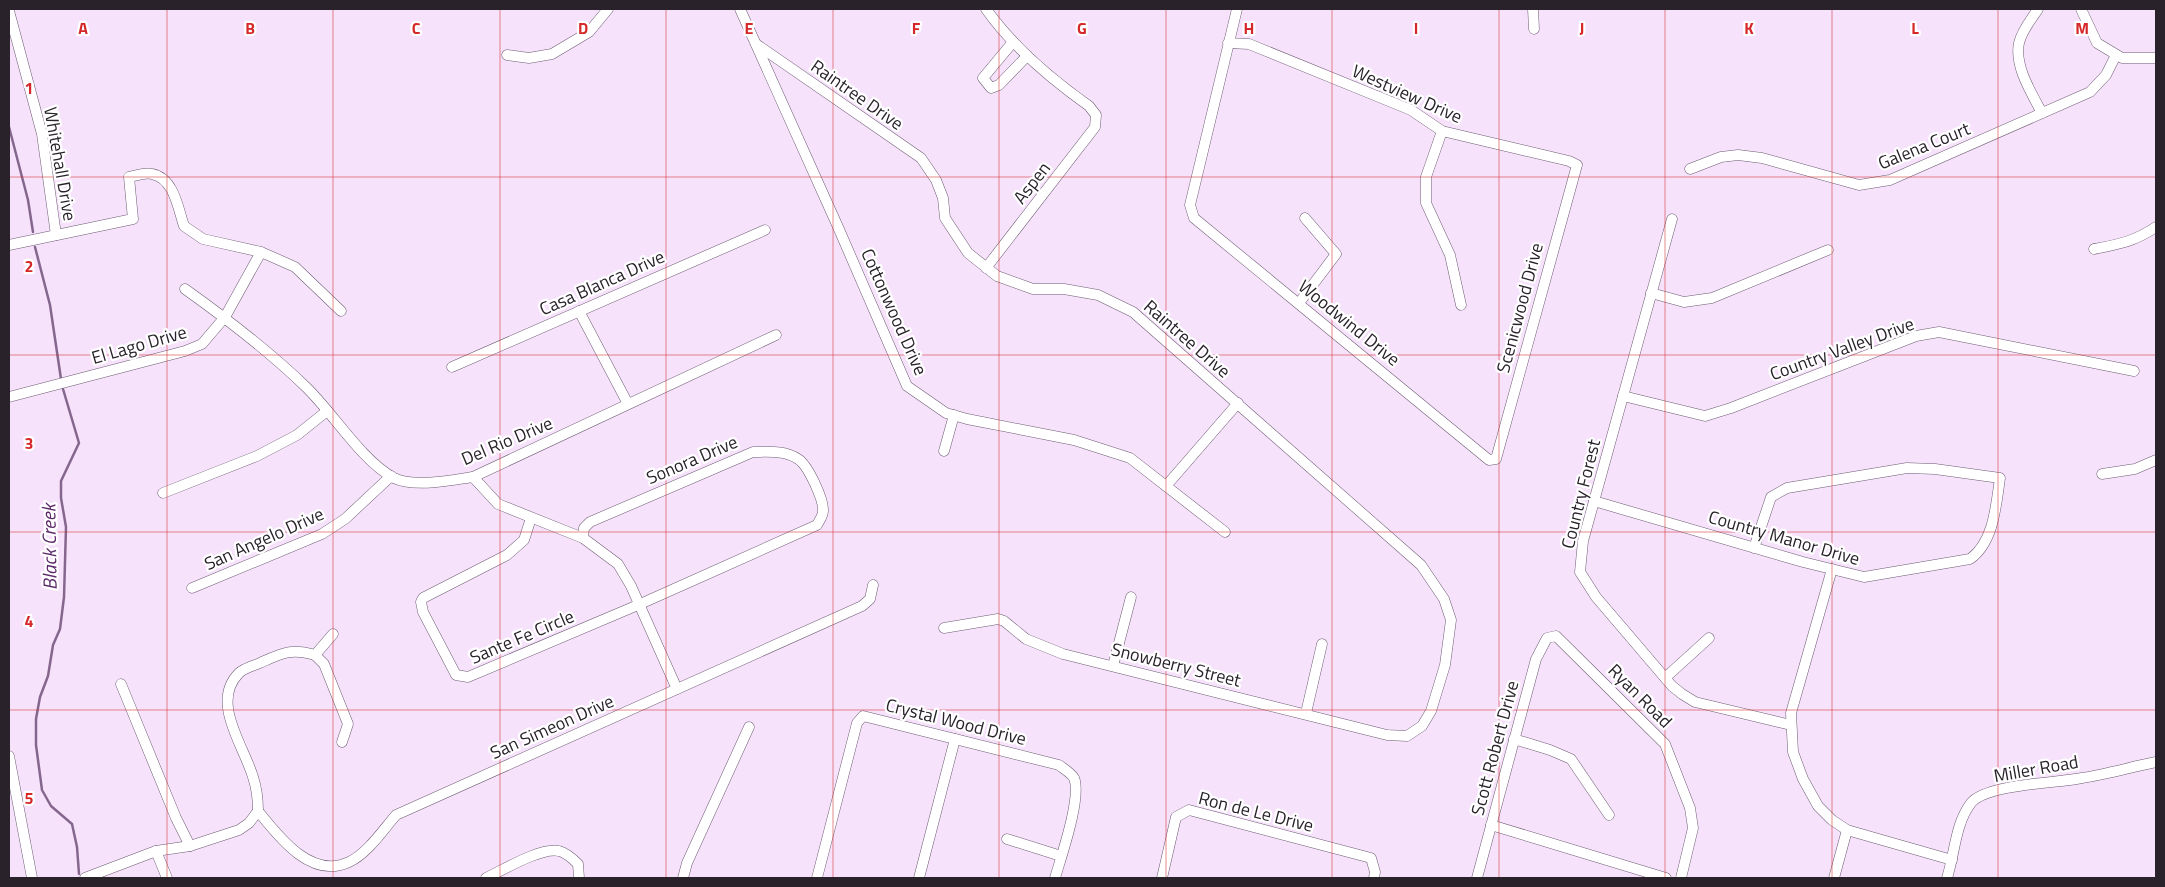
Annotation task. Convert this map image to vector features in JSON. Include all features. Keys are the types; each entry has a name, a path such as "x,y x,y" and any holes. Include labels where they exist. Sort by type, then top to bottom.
{"street":[{"path":"507,55 529,58 552,54 589,32 608,9"},
{"name":"Cottonwood Drive","path":"740,9 907,386 946,413 1074,440 1130,458 1225,532"},
{"path":"986,9 997,25 1027,56 999,85 990,88 983,78 1013,42"},
{"path":"1228,43 1237,9"},
{"path":"1533,9 1534,29"},
{"path":"2038,9 2023,32 2018,45 2023,77 2042,113"},
{"path":"2081,9 2096,43 2122,58 2156,58"},
{"name":"Whitehall Drive","path":"9,11 42,134 56,236"},
{"name":"Westview Drive","path":"1228,43 1249,44 1411,110 1442,131 1569,161 1577,165"},
{"name":"Woodwind Drive","path":"1228,43 1190,205 1194,218 1299,302 1489,460 1496,459"},
{"name":"Raintree Drive","path":"756,44 921,158 936,180 943,198 944,218 968,253 986,268 997,276 1033,289 1064,289 1098,295 1133,312 1421,565 1444,599 1451,620 1445,664 1431,711 1422,726 1407,736"},
{"name":"Galena Court","path":"1690,169 1722,157 1738,155 1762,158 1859,185 1890,180 2090,92 2106,75 2116,54"},
{"name":"Aspen","path":"986,268 1096,127 1096,115 1089,106 1027,56"},
{"path":"1442,131 1426,177 1426,203 1450,255 1461,305"},
{"name":"Scenicwood Drive","path":"1496,459 1577,165"},
{"path":"9,245 133,219 129,177 152,173 166,180 174,193 184,226 203,239 261,252 295,267 341,311"},
{"path":"1299,302 1336,254 1305,218"},
{"name":"Country Forest","path":"1672,219 1582,541 1580,572 1596,597 1672,686 1682,694 1695,702 1791,724"},
{"path":"2094,248 2138,239 2156,227"},
{"name":"Casa Blanca Drive","path":"452,367 766,230"},
{"path":"1651,293 1684,302 1712,298 1828,250"},
{"name":"El Lago Drive","path":"9,397 185,351 202,344 224,317 261,252"},
{"name":"Del Rio Drive","path":"185,289 224,317 307,388 363,451 391,476 395,479 424,484 473,477 776,335"},
{"path":"579,311 628,404"},
{"name":"Country Valley Drive","path":"1623,396 1705,416 1731,408 1916,336 1939,332 2134,372"},
{"path":"1166,486 1238,404"},
{"path":"163,493 257,456 297,435 327,411"},
{"path":"944,451 954,415"},
{"name":"Sonora Drive","path":"582,538 584,528 590,522 752,452 779,452 800,459 817,488 822,505 823,513 817,525 638,605"},
{"path":"2102,474 2135,469 2156,460"},
{"name":"Country Manor Drive","path":"1594,500 1754,548 1864,578 1970,559 1977,554 1986,540 1996,506 2000,478 1907,468 1787,488 1771,497 1754,548"},
{"name":"San Angelo Drive","path":"192,588 322,534 345,519 391,476"},
{"path":"473,477 498,504 582,538 618,564 631,586 677,689"},
{"name":"Sante Fe Circle","path":"531,518 524,540 507,555 423,598 421,602 423,612 456,675 468,677 638,605"},
{"path":"1832,569 1791,713 1793,752 1803,779 1818,806 1832,820 1847,830 1952,860"},
{"name":"San Simeon Drive","path":"258,811 281,840 300,857 324,865 350,862 374,843 396,815 862,606 870,599 873,585"},
{"path":"1113,666 1131,597"},
{"name":"Snowberry Street","path":"944,628 998,619 1004,621 1026,639 1063,654 1306,713 1387,735 1407,736"},
{"path":"315,655 333,634"},
{"name":"Scott Robert Drive","path":"1477,878 1536,659 1547,638 1556,636"},
{"name":"Ryan Road","path":"1556,636 1665,744 1690,808 1693,828 1682,878"},
{"path":"1666,677 1709,638"},
{"path":"1306,713 1322,644"},
{"path":"85,878 156,851 190,846 239,830 249,823 258,811 258,793 253,775 229,716 227,703 233,680 241,671 285,651 300,651 315,655 324,664 348,724 342,742"},
{"path":"121,684 176,818 190,846"},
{"name":"Crystal Wood Drive","path":"817,878 857,723 863,716 1060,765 1074,777 1076,787 1075,803 1061,856"},
{"path":"683,878 687,864 749,727"},
{"path":"919,878 955,739"},
{"path":"1514,739 1550,750 1571,759 1609,815"},
{"path":"9,756 32,878"},
{"name":"Miller Road","path":"1948,878 1960,822 1972,801 2006,788 2080,779 2156,762"},
{"name":"Ron de Le Drive","path":"1162,878 1176,817 1189,810 1371,858 1375,872 1374,878"},
{"path":"1491,825 1666,878"},
{"path":"1834,878 1847,830"},
{"path":"1007,840 1061,856 1055,878"},
{"path":"156,851 168,878"},
{"path":"486,878 544,852 558,851 568,855 578,864 580,878"}],"waterway":[{"name":"Black Creek","path":"9,127 28,200 33,232"},
{"name":"Black Creek","path":"35,247 50,305 61,379"},
{"name":"Black Creek","path":"63,389 79,443 61,481 61,498 66,527 64,597 60,629 53,645 48,676 40,697 36,719 36,745 42,790 51,806 72,824 77,847 79,874"}]}
